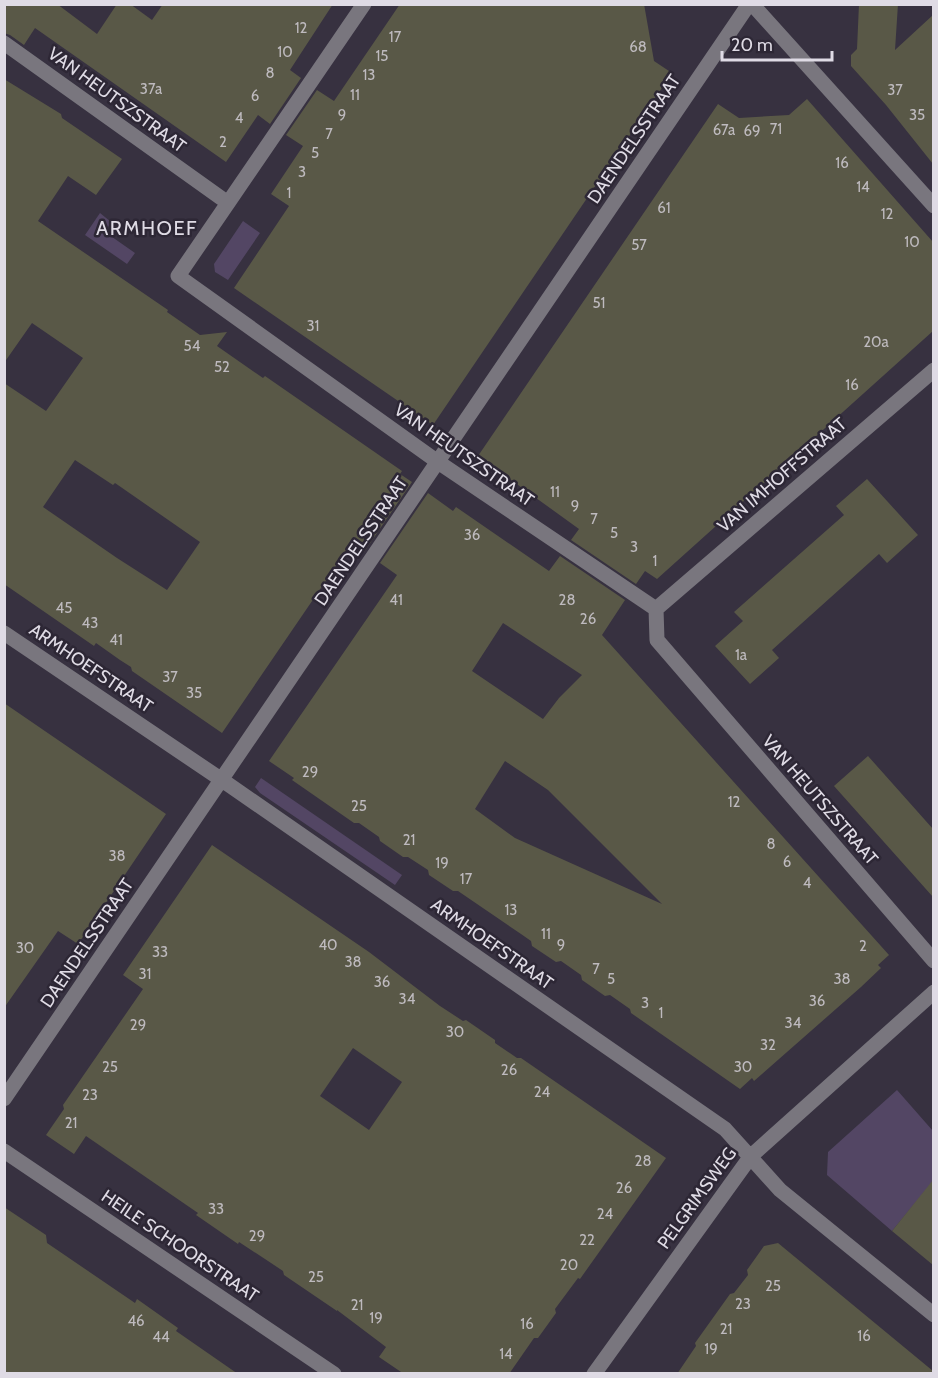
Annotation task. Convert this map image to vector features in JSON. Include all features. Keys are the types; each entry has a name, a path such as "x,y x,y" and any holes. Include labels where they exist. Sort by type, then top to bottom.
{"street":[{"path":"228,203 364,4"},
{"path":"751,4 933,206"},
{"name":"DAENDELSSTRAAT","path":"4,1099 751,4"},
{"name":"VAN HEUTSZSTRAAT","path":"4,44 228,203 178,276 438,462 656,609 657,640 933,962"},
{"name":"VAN IMHOFFSTRAAT","path":"656,609 933,369"},
{"name":"ARMHOEFSTRAAT","path":"4,633 222,780 725,1128 780,1190 933,1316"},
{"name":"PELGRIMSWEG","path":"594,1374 750,1156 933,992"},
{"name":"HEILE SCHOORSTRAAT","path":"4,1151 334,1374"}],"shaded area":[{"path":"100,213 111,222 105,232 135,253 127,264 85,235"},
{"path":"243,221 260,233 228,280 215,272 214,264"},
{"path":"261,778 402,875 395,885 260,793 255,787"},
{"path":"897,1090 933,1131 933,1184 892,1231 827,1175 828,1152"}],"building":[{"path":"4,4 57,4 97,34 117,4 130,4 152,20 163,4 333,4 290,70 301,78 270,124 258,115 226,162 35,28 24,45 4,33"},
{"path":"400,4 644,4 654,61 672,73 433,425 234,288 289,206 271,194 303,146 286,135 317,90 334,101"},
{"path":"859,4 898,4 895,50 933,15 933,164 886,105 851,66 851,55 857,49"},
{"path":"4,79 61,114 62,118 122,159 96,195 68,176 38,221 168,310 167,312 200,335 227,332 217,346 263,378 265,376 402,471 400,474 412,482 364,552 351,544 222,733 132,671 131,667 96,643 94,646 4,584 4,383 46,411 83,358 32,323 4,363","holes":["75,460 113,485 115,483 200,542 167,590 43,507"]},
{"path":"807,99 933,242 933,331 657,579 645,571 636,584 571,540 579,529 478,456 718,104 739,118 789,115"},
{"path":"867,479 918,535 887,563 879,554 772,650 779,658 750,684 715,646 743,621 734,612 844,515 836,506"},
{"path":"428,493 453,511 456,507 549,571 560,556 625,600 602,635 889,955 878,965 881,968 754,1081 752,1078 740,1089 631,1013 630,1009 610,995 605,996 582,980 581,975 561,961 556,962 532,946 531,941 521,934 458,891 453,891 429,875 428,870 408,857 403,857 359,823 354,823 292,780 294,778 269,761 397,575 380,563","holes":["503,623 582,675 559,698 543,719 472,671","505,761 548,790 662,904 515,838 475,809"]},
{"path":"4,703 166,814 78,944 58,931 4,1008"},
{"path":"868,756 933,829 933,897 834,786"},
{"path":"212,845 369,952 440,1006 463,1021 466,1020 495,1040 495,1043 517,1058 521,1058 666,1158 580,1279 578,1278 555,1309 556,1313 538,1338 534,1338 509,1374 404,1374 379,1357 386,1347 337,1310 284,1275 283,1271 196,1215 198,1213 86,1136 74,1154 46,1135 64,1109 63,1105 143,989 123,975","holes":["353,1048 402,1082 369,1130 320,1096"]},
{"path":"933,1180 933,1265 892,1231"},
{"path":"4,1207 46,1235 47,1243 135,1303 137,1299 178,1328 176,1331 238,1374 4,1374"},
{"path":"778,1243 933,1371 933,1374 677,1374 696,1346 695,1343 730,1294 734,1293 748,1275 747,1270 764,1246"}],"district":[{"name":"ARMHOEF","path":"147,228"}]}
